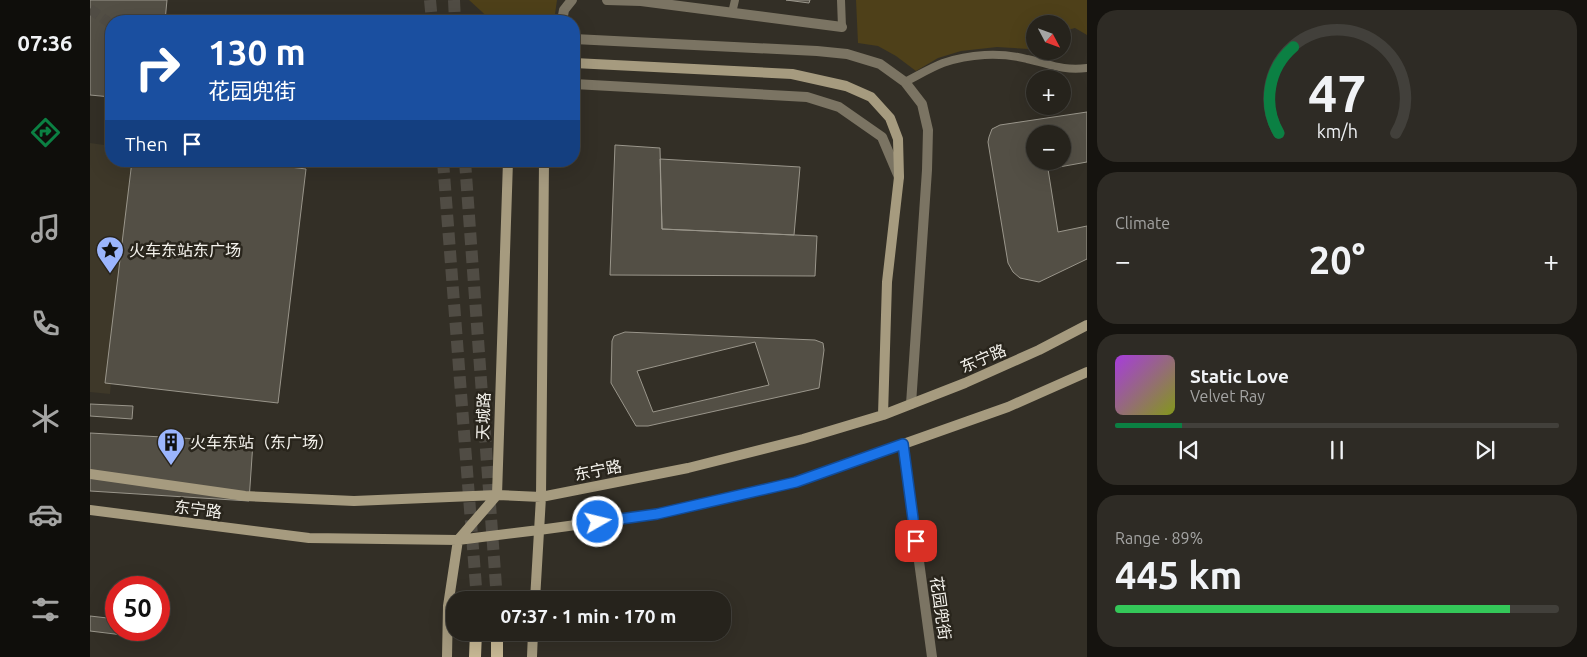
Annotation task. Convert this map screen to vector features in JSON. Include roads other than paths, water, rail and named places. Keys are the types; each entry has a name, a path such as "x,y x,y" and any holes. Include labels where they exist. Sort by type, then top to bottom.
{"main road":[{"path":"580,63 792,74 846,86 871,97 890,118 898,139 898,177 887,282 883,415"},
{"name":"天城路","path":"497,495 508,167"},
{"path":"535,591 541,497 544,167"},
{"name":"东宁路","path":"90,474 245,496 354,501 497,495 541,497 688,468 804,439 883,415 1039,350 1087,325"},
{"name":"东宁路","path":"90,510 309,538 458,540 657,514 796,482 1008,407 1087,372"},
{"path":"447,657 448,606 458,540 497,495"},
{"path":"475,657 476,641"},
{"path":"497,641 497,657"},
{"path":"532,657 533,641"}],"street":[{"path":"563,15 564,10 572,0"},
{"path":"607,0 641,1 842,26"},
{"path":"580,39 817,50 847,54 880,64 905,82 922,104 928,130 911,404"},
{"path":"580,84 807,97 839,107 882,137 898,177"},
{"name":"花园兜街","path":"903,444 932,657"}],"lane":[{"path":"732,13 735,0"},
{"path":"841,0 842,26"},
{"path":"905,82 943,63 974,56 1001,55 1027,58 1051,67 1076,70 1087,68"}],"tunnel":[{"path":"430,0 431,15"},
{"path":"454,0 455,15"},
{"path":"90,9 105,20"},
{"path":"443,167 476,591"},
{"path":"465,167 496,591"}],"place":[{"name":"火车东站东广场","path":"110,274"},
{"name":"火车东站（东广场）","path":"171,466"}]}
